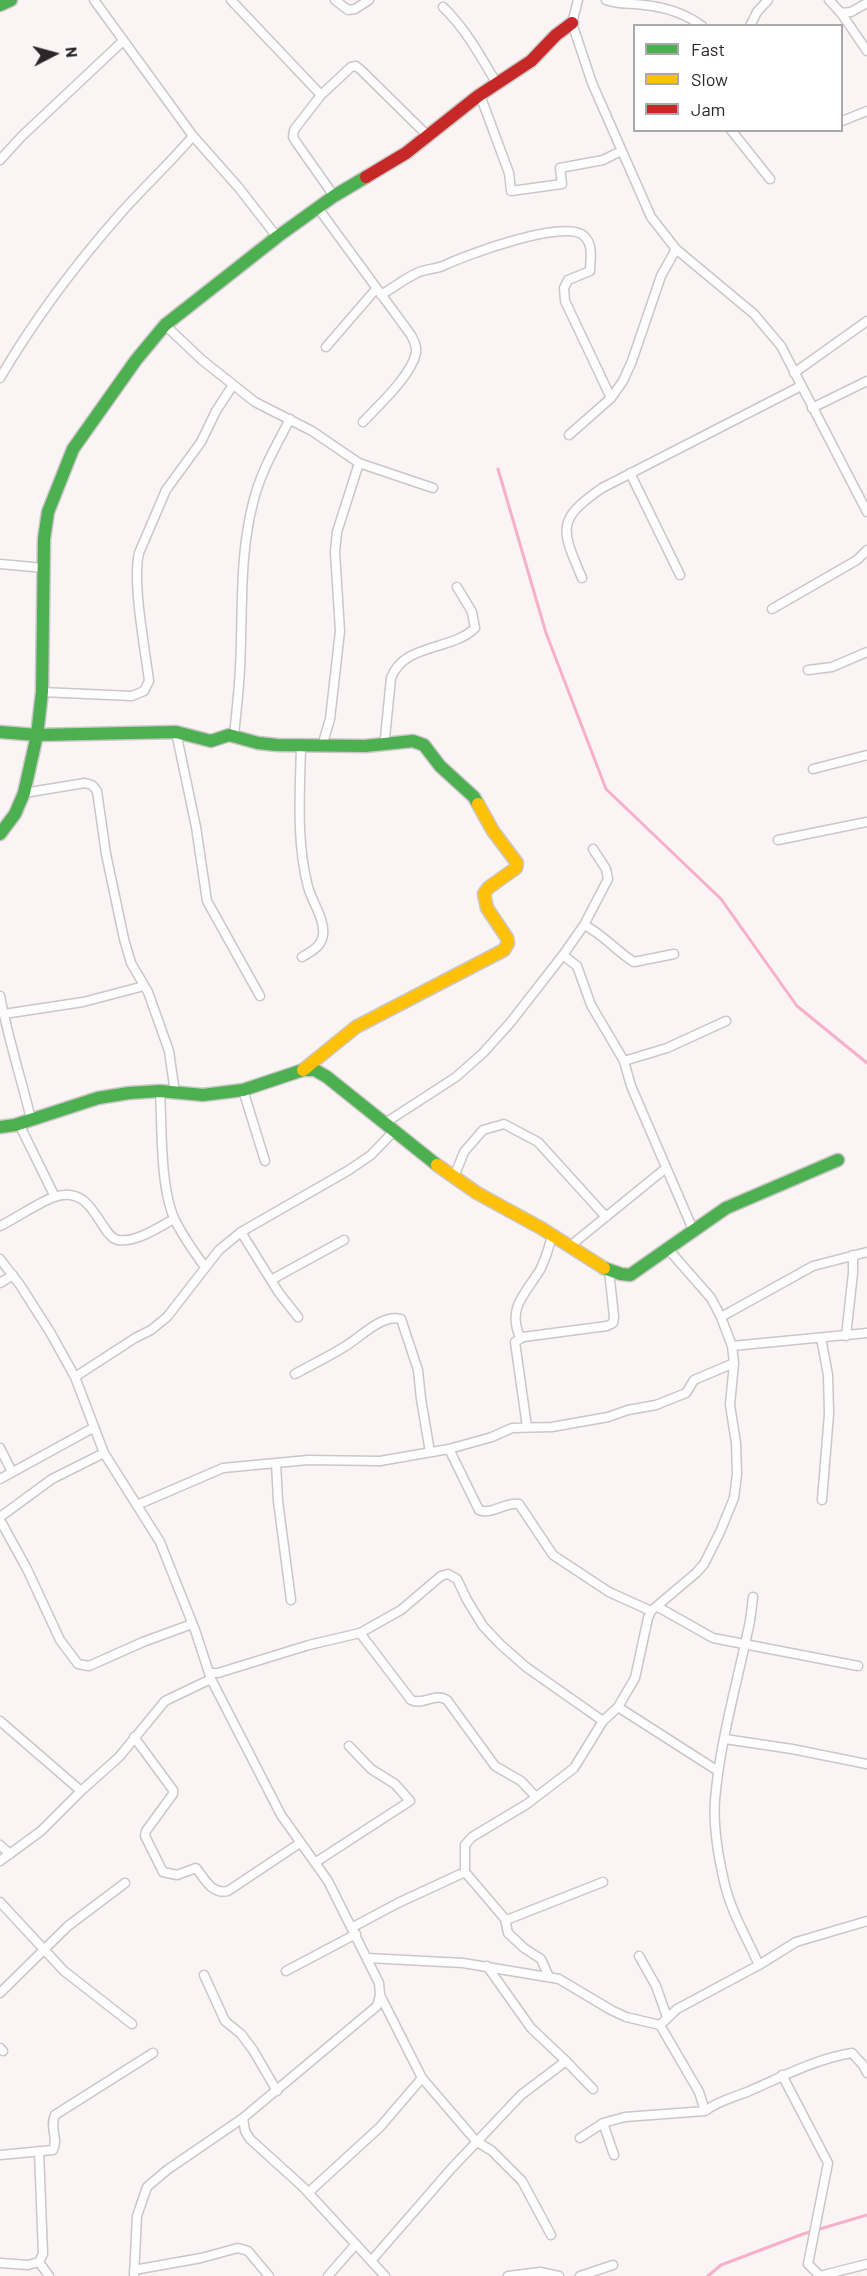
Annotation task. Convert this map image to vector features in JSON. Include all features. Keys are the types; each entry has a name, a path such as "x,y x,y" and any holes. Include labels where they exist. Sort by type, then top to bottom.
{"street":[{"path":"0,5 11,0"},
{"path":"94,0 193,136 239,188 277,237"},
{"path":"231,0 321,95"},
{"path":"335,0 348,10 355,9 369,0"},
{"path":"578,0 572,23 592,83 651,217 676,249 754,314 776,339 867,512"},
{"path":"606,0 617,4 643,5 663,9 695,20 700,24"},
{"path":"751,24 757,12 768,0"},
{"path":"829,0 841,13 867,51"},
{"path":"841,13 851,12 867,3"},
{"path":"443,7 473,43 497,84"},
{"path":"0,834 15,814 24,793 37,735 42,692 44,539 48,512 68,458 130,369 165,325 277,237 334,196 406,153 480,95 531,61 556,34 572,23"},
{"path":"0,160 22,136 123,41"},
{"path":"334,196 293,137 294,130 321,95 351,66 356,66 428,136"},
{"path":"480,95 509,173 511,191 562,184 560,168 603,160 621,151"},
{"path":"843,121 867,111"},
{"path":"733,132 770,179"},
{"path":"0,378 36,323 90,250 120,213 193,136"},
{"path":"318,208 411,335 416,346 416,355 411,366 363,422"},
{"path":"326,347 379,292 419,272 443,266 486,248 559,231 579,232 590,246 590,271 568,280 564,288 565,301 611,398"},
{"path":"569,435 611,398 623,381 661,276 676,249"},
{"path":"794,372 867,321"},
{"path":"165,325 202,360 255,402 312,431 359,463 433,488"},
{"path":"812,408 867,381"},
{"path":"42,692 132,696 144,691 149,681 136,563 166,490 201,442 216,411 233,385"},
{"path":"582,578 568,546 567,532 570,516 582,502 630,473 801,386"},
{"path":"234,736 240,668 241,580 247,530 253,501 267,463 290,419"},
{"path":"322,746 330,719 340,631 335,552 337,532 359,463"},
{"path":"630,473 680,574"},
{"path":"772,609 857,560 867,550"},
{"path":"0,564 44,568"},
{"path":"383,743 394,670 411,657 429,648 466,636 475,628 472,612 457,587"},
{"path":"808,670 832,667 867,652"},
{"path":"0,732 37,735 176,732 211,741 229,735 258,743 322,746 365,746 413,741 424,745 435,760 474,797 493,831 516,858 516,868 488,888 484,900 507,938 508,943 504,950 466,972 399,1003 356,1027 303,1070"},
{"path":"176,732 196,827 207,901 260,996"},
{"path":"301,745 300,850 308,889 320,918 323,933 319,946 302,957"},
{"path":"813,768 867,755"},
{"path":"24,793 85,783 92,785 97,791 106,854 124,939 131,963 157,1013 170,1051 175,1093"},
{"path":"778,840 867,822"},
{"path":"75,1377 151,1330 167,1317 219,1250 241,1232 371,1155 389,1127 456,1077 483,1053 510,1023 584,925 608,879 606,869 593,849"},
{"path":"584,925 596,931 623,956 634,962 674,954"},
{"path":"563,955 577,966 591,1005 624,1061 631,1086 693,1232"},
{"path":"4,1014 82,1002 144,986"},
{"path":"0,996 25,1121 55,1197"},
{"path":"624,1061 668,1048 726,1021"},
{"path":"0,1127 98,1098 160,1091 203,1095 243,1090 303,1070 315,1070 468,1187 622,1276 630,1275 726,1208 838,1160"},
{"path":"243,1090 265,1161"},
{"path":"160,1091 166,1180 174,1220 205,1267"},
{"path":"454,1177 464,1152 483,1130 504,1124 538,1142 606,1218"},
{"path":"570,1246 666,1168"},
{"path":"0,1226 55,1197 71,1196 95,1210 109,1234 116,1240 131,1239 174,1220"},
{"path":"241,1232 271,1280 298,1317"},
{"path":"520,1337 515,1327 514,1312 548,1254 552,1234"},
{"path":"271,1280 344,1240"},
{"path":"549,1977 541,1959 524,1948 508,1933 505,1919 465,1872 465,1845 472,1837 536,1797 574,1768 603,1720 618,1707 635,1678 654,1609 704,1564 734,1498 737,1474 736,1443 730,1406 734,1363 732,1346 722,1317 711,1298 668,1249"},
{"path":"722,1317 813,1266 867,1252"},
{"path":"846,1336 853,1255"},
{"path":"0,1259 50,1332 75,1377 104,1453 160,1542 210,1676 281,1815 328,1881 379,1983 380,1995 377,2006 243,2118 167,2170 147,2187 137,2216 134,2273 238,2248 248,2251 269,2276"},
{"path":"527,1427 514,1344 520,1337 607,1326 613,1323 609,1270"},
{"path":"0,1283 13,1275"},
{"path":"295,1374 386,1320 401,1319 418,1370 430,1452"},
{"path":"732,1346 867,1333"},
{"path":"821,1338 828,1375 829,1414 822,1500"},
{"path":"137,1505 214,1470 308,1460 380,1461 449,1449 492,1437 512,1428 552,1427 598,1420 628,1410 656,1405 686,1393 694,1380 734,1363"},
{"path":"0,1479 93,1428"},
{"path":"0,1448 12,1472"},
{"path":"449,1449 479,1510 486,1512 512,1504 520,1505 554,1555 609,1592 654,1609 713,1638 858,1666"},
{"path":"104,1453 52,1479 0,1518 60,1640 78,1664 89,1666 143,1642 192,1624"},
{"path":"276,1463 278,1501 291,1600"},
{"path":"0,1861 41,1831 119,1757 165,1701 218,1673 309,1645 360,1633 401,1610 441,1576 448,1574 457,1579 478,1617 500,1644 526,1667 603,1720"},
{"path":"753,1598 746,1643 718,1771 715,1802 716,1839 724,1883 734,1912 759,1965"},
{"path":"360,1633 411,1700 420,1702 437,1697 447,1700 495,1766 521,1781 536,1797"},
{"path":"618,1707 718,1771"},
{"path":"0,1721 81,1791"},
{"path":"134,1737 173,1790 173,1794 146,1831 145,1836 163,1872 177,1875 196,1868 215,1891 221,1893 228,1891 300,1843"},
{"path":"725,1739 867,1764"},
{"path":"316,1862 410,1801 395,1784 371,1769 349,1746"},
{"path":"0,1845 10,1854"},
{"path":"286,1971 398,1903 465,1872"},
{"path":"505,1919 553,1903 603,1882"},
{"path":"0,1993 68,1926 125,1883"},
{"path":"0,1902 64,1971 132,2024"},
{"path":"660,2025 667,2017 796,1942 867,1921"},
{"path":"639,1956 656,1986 667,2017"},
{"path":"367,1958 487,1966 559,1979 626,2017 660,2025 699,2092 705,2111"},
{"path":"487,1966 531,2028 593,2089"},
{"path":"204,1975 225,2021 241,2034 253,2050 277,2091"},
{"path":"380,1995 422,2078 476,2141 492,2151 522,2181 551,2235"},
{"path":"580,2138 603,2123 625,2117 705,2111 716,2103 828,2057 852,2052 867,2073"},
{"path":"0,2155 53,2150 55,2141 52,2125 55,2115 153,2053"},
{"path":"371,2261 476,2141 520,2095 566,2061"},
{"path":"783,2075 828,2163 808,2265 820,2276 847,2273 867,2264"},
{"path":"309,2192 380,2127 422,2078"},
{"path":"243,2118 245,2131 250,2139 309,2192 385,2276"},
{"path":"603,2123 614,2155"},
{"path":"0,2263 28,2265 39,2262 43,2254 39,2151"},
{"path":"328,2276 356,2244"},
{"path":"39,2262 50,2276"},
{"path":"580,2276 613,2265"},
{"path":"508,2276 540,2272 559,2276"}],"waterway":[{"path":"498,469 546,633 606,789 721,899 797,1006 867,1063"},
{"path":"708,2276 721,2265 803,2234 867,2215"}],"traffic: fast":[{"path":"0,5 11,0"},
{"path":"0,834 15,814 24,793 37,735 42,692 44,539 48,512 73,449 136,360 165,325 277,237 334,196 366,177"},
{"path":"0,732 37,735 176,732 211,741 229,735 258,743 277,745 365,746 413,741 424,745 440,766 474,797 478,804"},
{"path":"0,1127 15,1125 98,1098 160,1091 203,1095 243,1090 303,1070 315,1070 327,1077 437,1165"},
{"path":"604,1268 630,1275 726,1208 838,1160"}],"traffic: slow":[{"path":"303,1070 356,1027 504,950 508,943 507,938 487,908 484,894 488,888 516,868 517,863 493,831 478,804"},
{"path":"437,1165 477,1193 541,1228 604,1268"}],"traffic: jam":[{"path":"366,177 406,153 478,96 531,61 556,35 572,23"}]}
